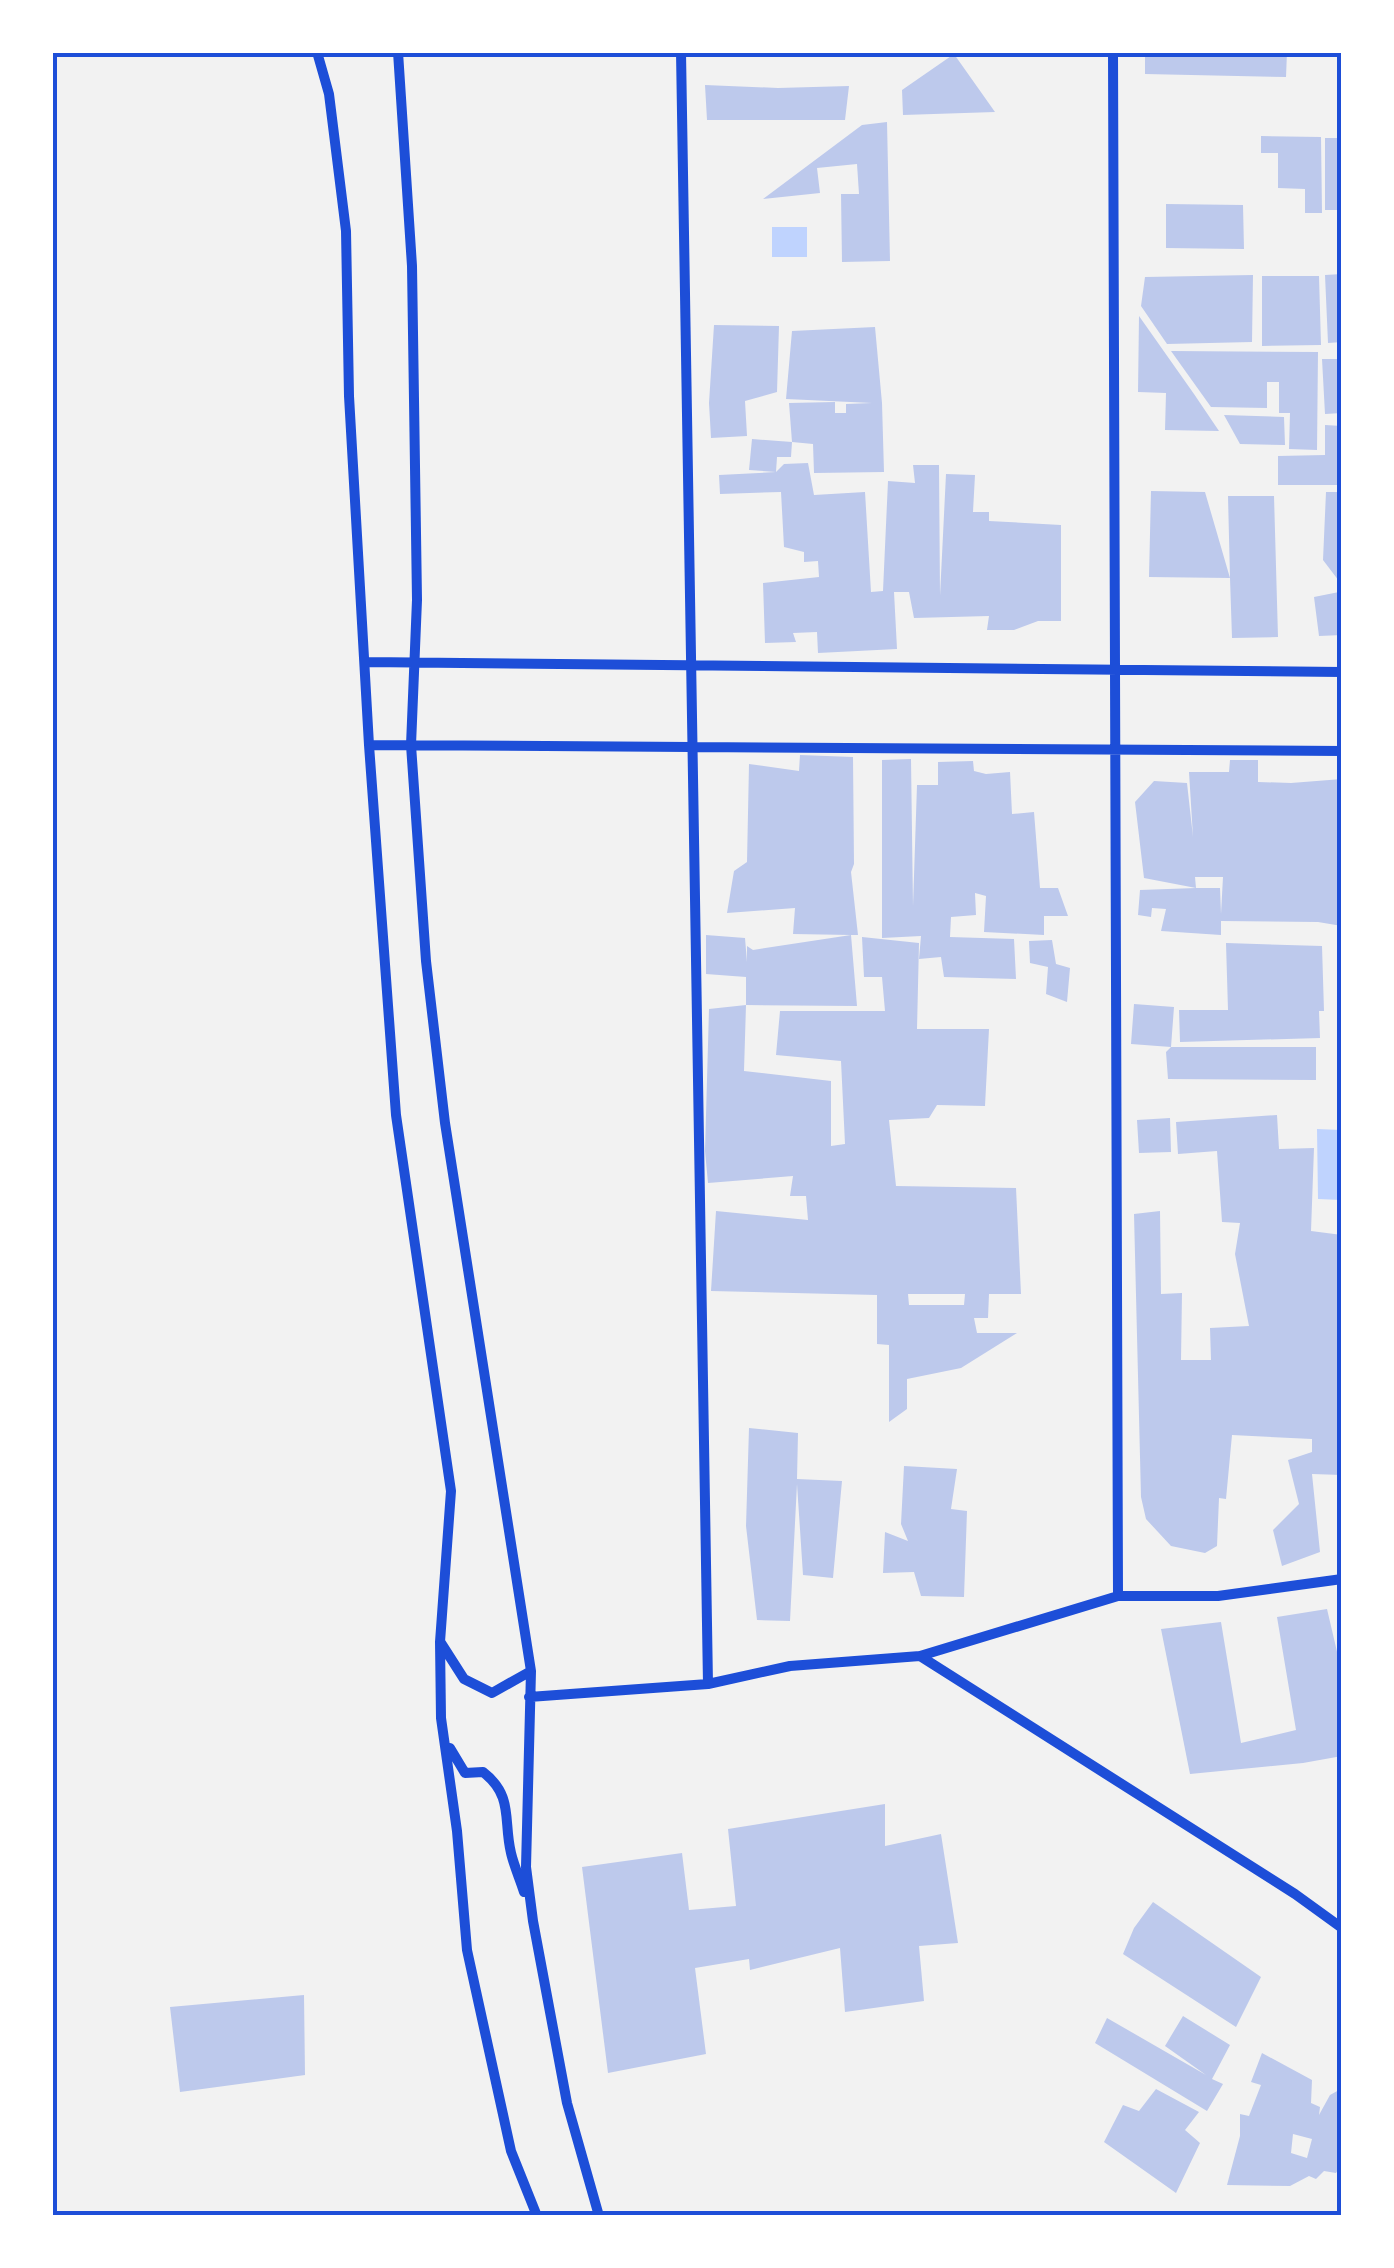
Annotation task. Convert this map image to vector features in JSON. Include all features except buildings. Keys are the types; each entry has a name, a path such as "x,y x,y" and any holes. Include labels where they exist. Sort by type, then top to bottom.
{"street":[{"path":"316,52 329,94 346,231 349,396 368,745 396,1115 451,1491 440,1642 441,1718 458,1832 466,1950 512,2151 536,2216"},
{"path":"398,52 412,266 417,600 411,745 426,961 445,1123 531,1672 526,1868 533,1921 567,2103 598,2216"},
{"path":"680,52 708,1684"},
{"path":"1114,52 1118,1596"},
{"path":"366,662 1342,672"},
{"path":"368,745 1342,751"},
{"path":"529,1697 708,1684 790,1666 920,1656 1118,1596 1218,1596 1342,1579"},
{"path":"440,1642 464,1679 492,1693 531,1672"},
{"path":"920,1656 1295,1894 1342,1928"},
{"path":"441,1718 451,1752 465,1773 483,1772 497,1783 504,1798 510,1849 533,1921"}],"water":[{"path":"772,227 807,227 807,257 772,257"},
{"path":"1317,1129 1341,1130 1341,1200 1318,1199"}]}
